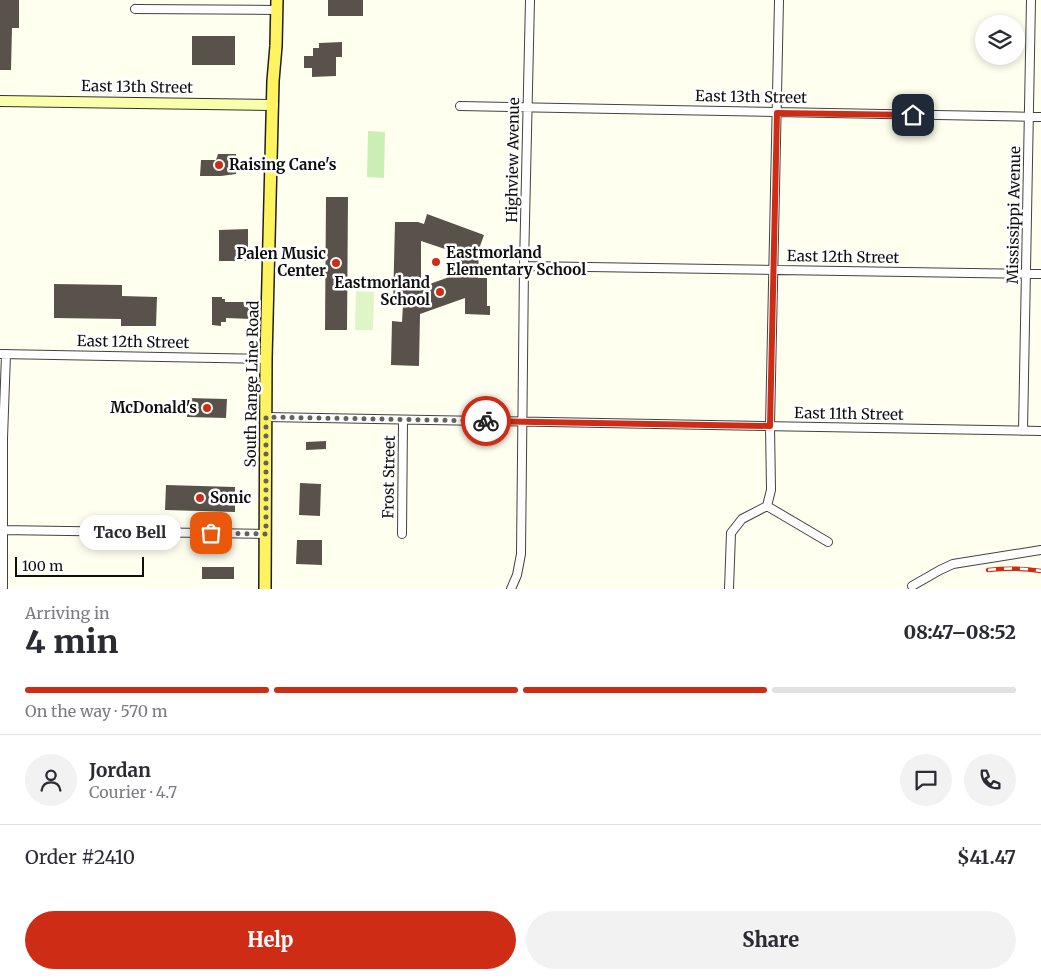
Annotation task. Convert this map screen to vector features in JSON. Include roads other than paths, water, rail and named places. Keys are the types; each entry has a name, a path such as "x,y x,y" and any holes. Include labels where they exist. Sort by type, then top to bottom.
{"main road":[{"name":"South Range Line Road","path":"265,589 266,359 272,105 277,5"}],"street":[{"name":"Highview Avenue","path":"511,589 517,575 521,554 524,266 530,0"},
{"path":"729,589 731,533 742,519 767,506 771,490 770,426 779,0"},
{"name":"Mississippi Avenue","path":"1023,431 1031,0"},
{"path":"135,9 277,5"},
{"name":"East 13th Street","path":"0,101 272,105"},
{"name":"East 13th Street","path":"460,106 1041,117"},
{"name":"East 12th Street","path":"524,266 1041,274"},
{"path":"3,354 3,589"},
{"name":"East 12th Street","path":"3,354 266,359"},
{"name":"East 11th Street","path":"266,417 1041,431"},
{"name":"Frost Street","path":"402,534 404,420"},
{"path":"767,506 828,542"},
{"path":"2,530 266,534"},
{"path":"912,586 953,564 1041,550"}],"railway":[{"path":"988,570 1028,569 1041,571"}],"place":[{"name":"Raising Cane's","path":"219,165"},
{"name":"Eastmorland Elementary School","path":"436,262"},
{"name":"Palen Music Center","path":"336,263"},
{"name":"Eastmorland School","path":"440,292"},
{"name":"McDonald's","path":"207,408"},
{"name":"Sonic","path":"200,498"},
{"name":"Taco Bell","path":"211,533"}]}
